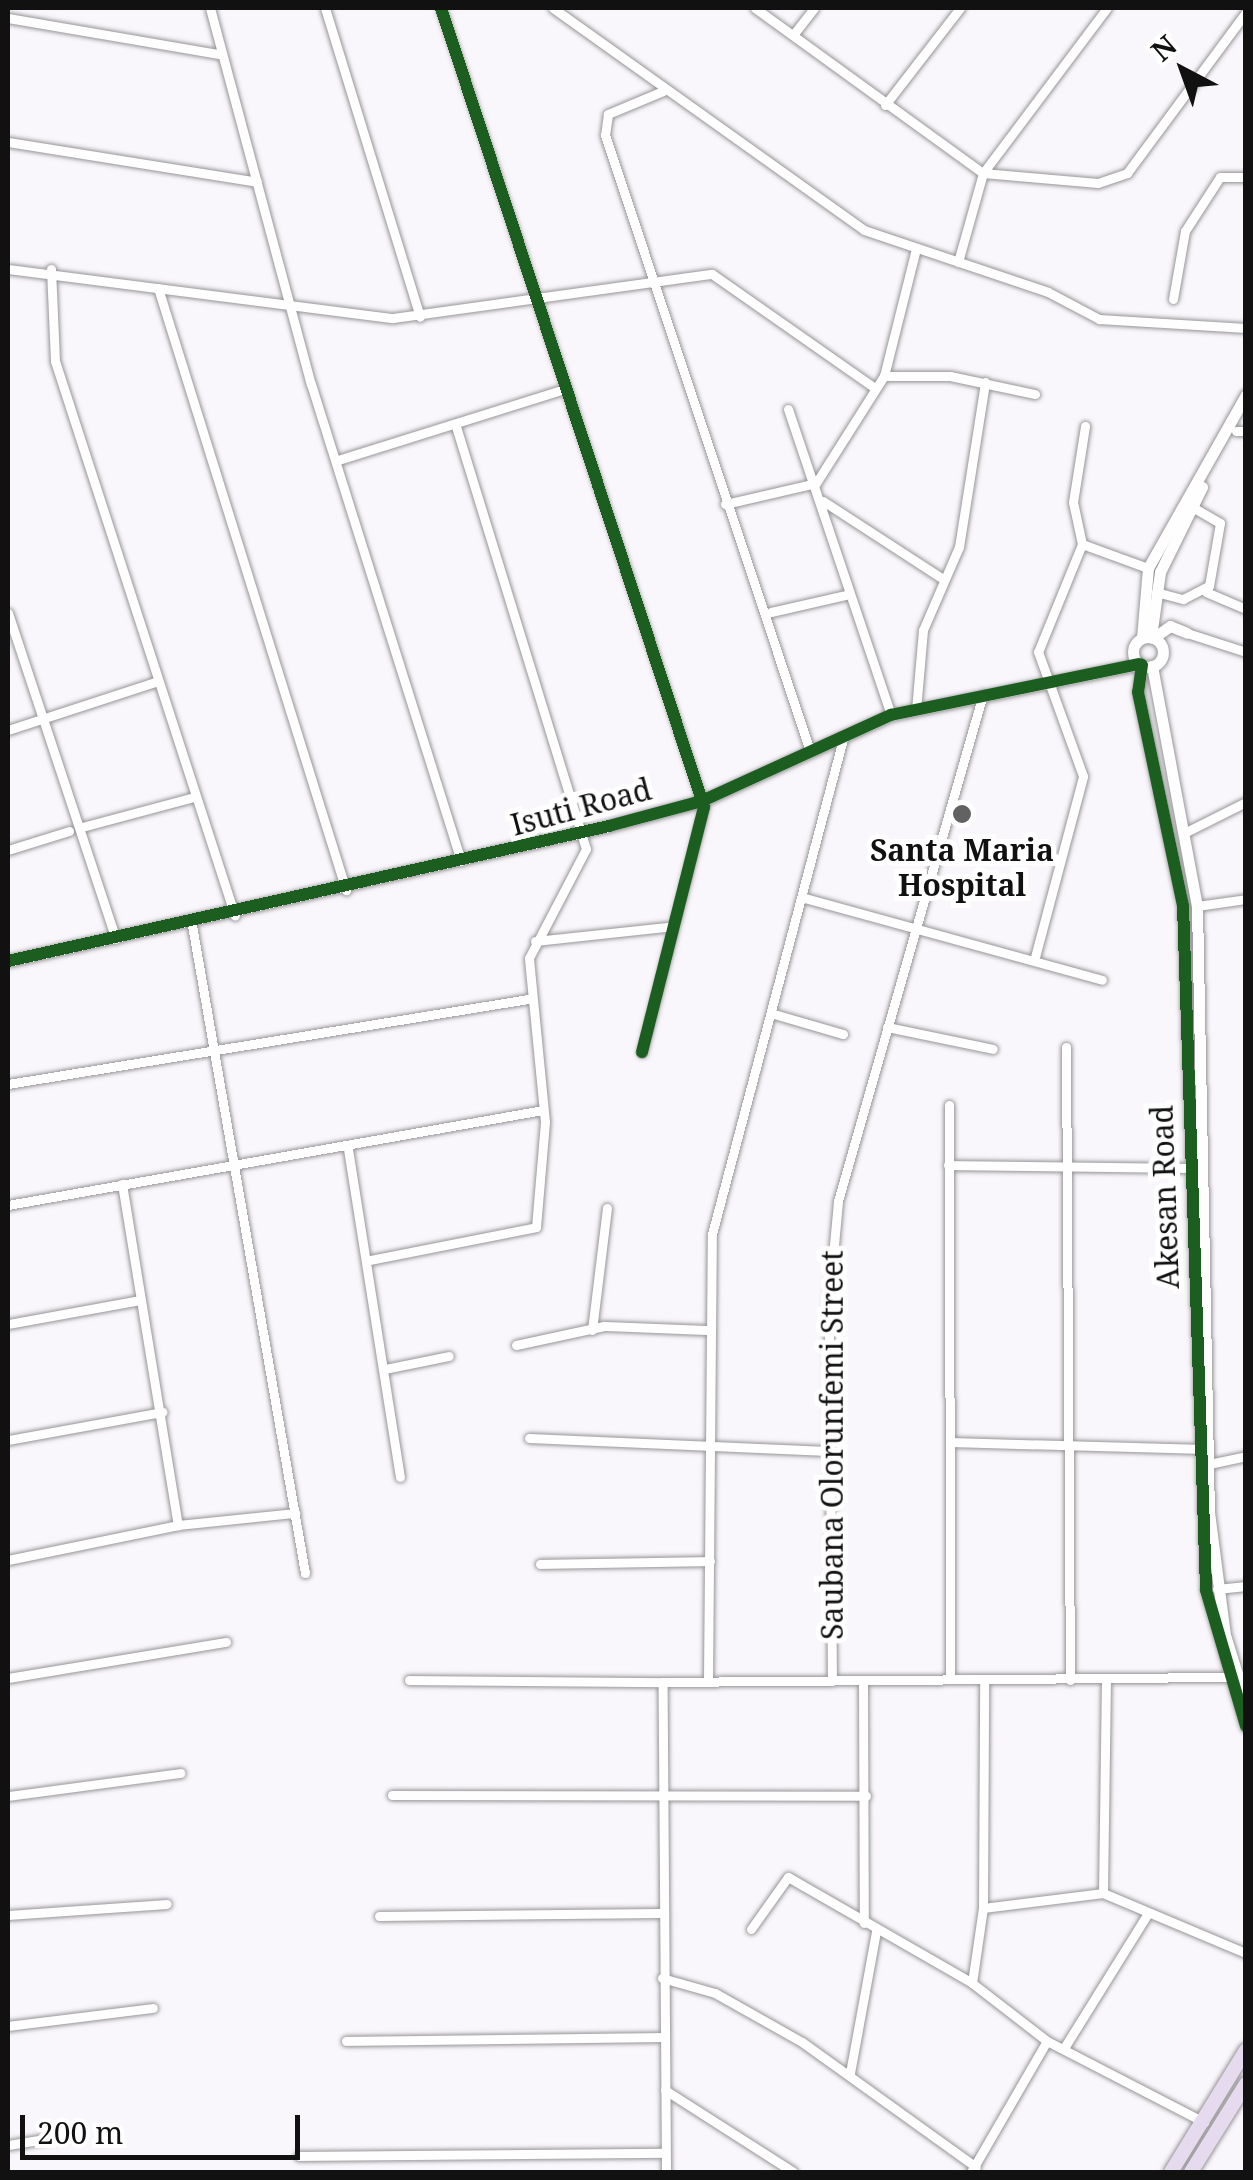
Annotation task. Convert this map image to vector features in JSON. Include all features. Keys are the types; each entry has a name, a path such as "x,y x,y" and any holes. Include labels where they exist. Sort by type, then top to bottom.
{"main road":[{"path":"1171,2172 1246,2050"},
{"path":"1191,2172 1246,2084"}],"street":[{"path":"210,8 219,54 294,312 462,864"},
{"path":"325,8 420,316"},
{"path":"441,8 702,800 642,1052"},
{"path":"553,8 663,91 855,225 1100,319 1246,328"},
{"path":"755,8 983,173 1119,179 1246,12"},
{"path":"793,35 814,8"},
{"path":"885,105 960,8"},
{"path":"958,262 983,173 1106,8"},
{"path":"8,18 219,54"},
{"path":"663,91 604,123 725,504 809,748"},
{"path":"8,142 257,182"},
{"path":"1173,299 1185,231 1220,178 1246,177"},
{"path":"725,504 816,482 884,376 916,249"},
{"path":"8,269 52,269 294,312 420,316 538,296 723,278 876,388"},
{"path":"52,269 55,361 235,916"},
{"path":"158,288 346,890"},
{"path":"884,376 984,382 1035,394"},
{"path":"916,710 923,630 940,578 959,547 984,382"},
{"path":"338,460 565,389"},
{"path":"1142,662 1151,639 1147,617 1148,568 1246,395"},
{"path":"788,409 823,501 846,594 891,715"},
{"path":"1147,617 1190,506 1241,431 1246,410"},
{"path":"370,1260 528,1233 538,1215 543,1110 528,998 536,941 583,860 584,832 456,426"},
{"path":"1035,957 1084,776 1046,680 1039,639 1082,544 1073,502 1085,426"},
{"path":"823,501 940,578"},
{"path":"1190,506 1220,523 1206,592"},
{"path":"1082,544 1148,568"},
{"path":"1156,592 1175,600 1206,592 1246,609"},
{"path":"771,612 846,594"},
{"path":"8,613 116,939"},
{"path":"1142,662 1151,639 1170,626 1244,648"},
{"name":"Isuti Road","path":"8,961 192,926 584,832 702,800 809,748 891,715 983,692 1142,662"},
{"name":"Akesan Road","path":"1142,662 1153,688 1186,832 1197,906 1208,1464 1217,1589 1246,1702"},
{"name":"Akesan Road","path":"1142,662 1138,692 1183,906 1196,1449 1206,1590 1225,1677 1246,1726"},
{"path":"8,730 158,681"},
{"path":"1138,692 1153,688"},
{"name":"Saubana Olorunfemi Street","path":"832,1681 828,1451 838,1200 887,1027 922,926 983,692"},
{"path":"708,1679 708,1330 712,1234 805,898 844,734"},
{"path":"82,827 194,797"},
{"path":"1186,832 1246,802"},
{"path":"8,850 69,831"},
{"path":"805,898 1035,957 1102,980"},
{"path":"1197,906 1246,898"},
{"path":"192,926 305,1572"},
{"path":"536,941 667,927"},
{"path":"8,1084 528,998"},
{"path":"774,1014 843,1034"},
{"path":"887,1027 993,1049"},
{"path":"1066,1048 1070,1680"},
{"path":"949,1104 950,1678"},
{"path":"8,1205 236,1164 348,1149 543,1110"},
{"path":"348,1149 370,1260 400,1477"},
{"path":"948,1165 1066,1173 1188,1168"},
{"path":"122,1184 178,1525"},
{"path":"592,1330 607,1208"},
{"path":"8,1324 140,1300"},
{"path":"516,1345 592,1330 708,1330"},
{"path":"385,1369 449,1356"},
{"path":"8,1440 162,1412"},
{"path":"530,1438 828,1451"},
{"path":"950,1442 1070,1452 1196,1449"},
{"path":"1208,1464 1246,1456"},
{"path":"8,1560 178,1525 295,1513"},
{"path":"540,1564 710,1562"},
{"path":"1217,1589 1246,1586"},
{"path":"8,1678 226,1642"},
{"path":"408,1680 1106,1681 1225,1677"},
{"path":"863,1680 864,1923"},
{"path":"972,1984 983,1908 984,1680"},
{"path":"1103,1894 1106,1681"},
{"path":"662,1682 661,2037 666,2172"},
{"path":"8,1796 180,1772"},
{"path":"392,1795 866,1796"},
{"path":"751,1929 786,1877 972,1984 1047,2042 1204,2122"},
{"path":"983,1908 1103,1894 1246,1954"},
{"path":"8,1915 167,1904"},
{"path":"378,1916 660,1913"},
{"path":"1064,2048 1148,1913"},
{"path":"850,2073 876,1931"},
{"path":"662,1978 726,1998 850,2073 973,2170 1047,2042"},
{"path":"8,2026 153,2008"},
{"path":"346,2041 661,2037"},
{"path":"665,2090 793,2172"},
{"path":"8,2144 69,2135"},
{"path":"299,2156 665,2152"}],"cycle path":[{"path":"441,8 704,807 642,1052"},
{"path":"8,961 609,826 702,801 891,715 1140,664"},
{"path":"1142,665 1138,692 1183,906 1206,1590 1246,1726"}],"place":[{"name":"Santa Maria Hospital","path":"962,814"}]}
